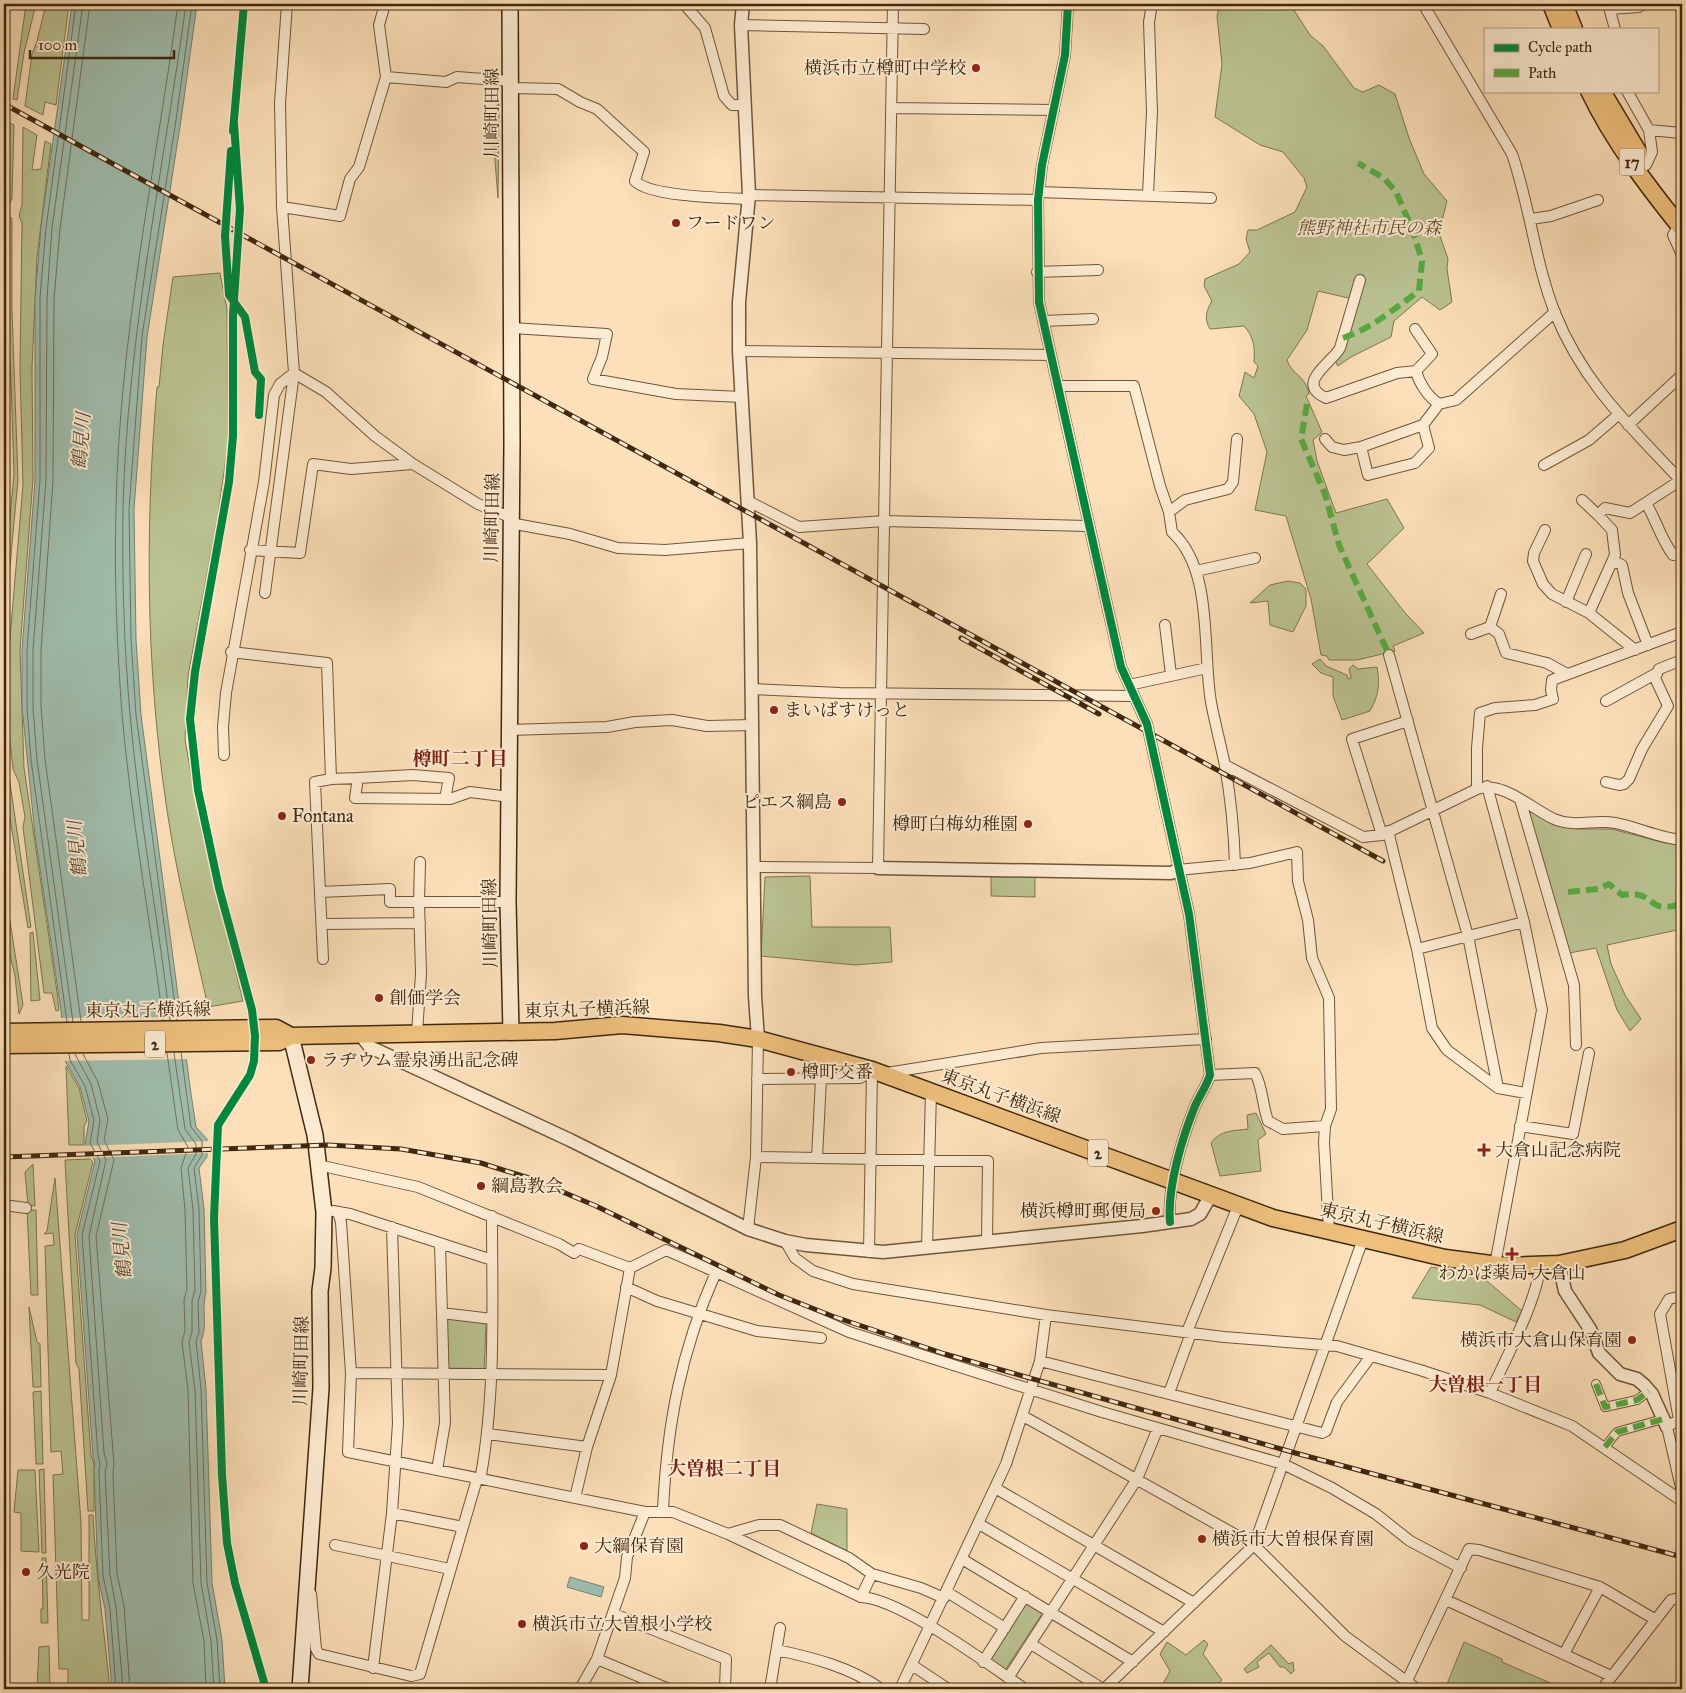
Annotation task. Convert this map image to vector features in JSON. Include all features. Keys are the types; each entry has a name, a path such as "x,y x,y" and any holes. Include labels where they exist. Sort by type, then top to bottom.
{"main road":[{"name":"川崎町田線","path":"510,4 512,328 508,902 511,1032"},
{"path":"1552,4 1561,28"},
{"path":"1564,4 1574,28"},
{"name":"17","path":"1590,92 1616,138 1681,219"},
{"name":"17","path":"1603,92 1681,219"},
{"name":"東京丸子横浜線","path":"4,1044 31,1038 511,1032 581,1030 622,1025 684,1029 758,1039 877,1072 1273,1218 1445,1258 1494,1265 1559,1264 1625,1250 1682,1229"},
{"name":"東京丸子横浜線","path":"4,1032 31,1038"},
{"name":"川崎町田線","path":"282,1035 307,1098 318,1165 331,1210 320,1291 321,1388 300,1689"}],"street":[{"path":"264,593 294,373 282,208 280,86 287,4"},
{"path":"282,208 340,216 350,179 359,167 386,77 379,25 385,4"},
{"path":"684,4 705,28 724,96 732,105 745,105"},
{"path":"743,4 742,25 749,197 739,302 739,351 750,543 755,996 758,1039 756,1157 748,1229"},
{"path":"878,868 892,4"},
{"path":"1068,4 1064,55 1042,165 1039,196 1037,272 1039,302 1120,667 1147,724 1189,914 1210,1075 1206,1089 1196,1105 1173,1180 1170,1222"},
{"path":"1148,194 1152,112 1149,22 1152,4"},
{"path":"1423,4 1512,154 1555,312 1582,368 1618,414 1681,481 1630,514 1605,508 1598,515"},
{"path":"1614,28 1609,6 1639,7 1639,4"},
{"path":"742,25 924,29"},
{"path":"386,77 446,82 457,77 558,89 580,102 597,108 644,152 635,181 642,188 658,192 749,197 889,199 1148,194 1211,198"},
{"path":"1627,92 1649,130 1652,152 1646,165"},
{"path":"891,108 1054,110"},
{"path":"1649,130 1682,134"},
{"path":"1531,220 1551,216 1598,200"},
{"path":"1681,219 1673,235 1682,255"},
{"path":"1037,272 1098,270"},
{"path":"1360,280 1340,348 1336,356 1317,372 1314,378 1316,389 1326,398 1397,373 1416,371 1432,354 1415,329"},
{"path":"1324,439 1332,447 1344,450 1361,447 1423,425 1439,404 1456,400 1470,389 1486,371 1555,312"},
{"path":"1043,321 1093,319"},
{"path":"512,328 606,334 602,357 594,379 676,394 742,397"},
{"path":"739,351 1051,355"},
{"path":"1416,371 1418,379 1432,400 1439,404"},
{"path":"294,373 326,392 375,436 413,464 478,504 510,520 570,534 618,548 665,550 750,543"},
{"path":"224,755 223,714 250,550 264,482 274,395 280,384 294,373"},
{"path":"1628,425 1682,375"},
{"path":"1058,386 1134,386 1160,486 1170,512 1172,532 1184,542 1196,571 1205,611 1207,668 1211,702 1232,807 1235,865"},
{"path":"1544,465 1588,440 1618,414"},
{"path":"1361,447 1368,475 1415,463 1429,448 1423,425"},
{"path":"1170,512 1185,500 1209,496 1228,488 1233,482 1238,439"},
{"path":"250,550 269,553 300,553 313,464 351,468 413,464"},
{"path":"1582,500 1612,530 1614,561 1589,613"},
{"path":"748,501 799,528 884,522 1088,526"},
{"path":"1646,503 1673,555 1682,553"},
{"path":"1545,530 1534,553 1533,561 1543,584 1552,594 1589,613 1634,650"},
{"path":"1566,602 1586,554"},
{"path":"1196,571 1255,558"},
{"path":"1614,561 1622,566 1628,593 1648,645"},
{"path":"1471,634 1490,627 1502,594"},
{"path":"1165,626 1171,675"},
{"path":"1490,627 1499,634 1506,653 1547,663 1567,674"},
{"path":"1477,789 1477,748 1480,713 1495,708 1535,705 1553,699 1550,690 1552,680 1682,632"},
{"path":"232,652 327,663 331,779"},
{"path":"1389,655 1468,936 1498,1088"},
{"path":"1606,782 1619,785 1624,784 1629,778 1642,749 1668,706 1655,678 1658,669 1682,660"},
{"path":"1129,684 1207,668"},
{"path":"1606,701 1657,673"},
{"path":"752,690 840,693 1134,696"},
{"path":"509,730 607,727 635,722 672,720 708,726 753,725"},
{"path":"1408,721 1352,739 1385,833 1417,949 1432,1028 1447,1050 1498,1088 1526,1093"},
{"path":"1225,765 1363,837 1385,833 1477,789 1488,786 1520,799 1554,819 1570,824 1613,822 1652,834 1682,840"},
{"path":"323,959 315,782 331,779 413,775 448,778 445,799"},
{"path":"358,778 355,798 445,799 470,792 510,797"},
{"path":"1488,786 1524,922 1542,1010 1494,1265"},
{"path":"1520,799 1574,986 1576,1045"},
{"path":"754,867 1171,873 1178,870 1235,865 1297,852 1298,881 1308,920 1312,958 1329,998 1331,1109 1324,1126 1329,1231"},
{"path":"417,1033 421,974 420,862"},
{"path":"320,892 390,889 390,902 508,902"},
{"path":"1417,949 1524,922"},
{"path":"322,924 420,923"},
{"path":"360,1034 370,1047 570,1140 748,1229 785,1241 869,1252 927,1248 1170,1222 1196,1217 1204,1208 1211,1195"},
{"path":"757,1079 860,1078 877,1072 1041,1048 1206,1039"},
{"path":"1520,1126 1573,1134 1589,1053"},
{"path":"869,1252 870,1159 877,1072"},
{"path":"1210,1075 1255,1073 1262,1086 1263,1107 1268,1121 1283,1129 1324,1126"},
{"path":"817,1158 821,1079"},
{"path":"927,1248 931,1091"},
{"path":"756,1157 988,1160 986,1241"},
{"path":"318,1165 418,1186 559,1244 574,1253 579,1249 630,1268 666,1250 841,1329 1031,1390 1283,1464 1332,1488 1376,1514 1410,1541 1461,1568"},
{"path":"4,1205 26,1208"},
{"path":"1169,1393 1189,1333 1238,1206"},
{"path":"331,1210 392,1227 492,1260"},
{"path":"331,1210 342,1222 351,1373 348,1452 645,1512 663,1510 673,1512 728,1534 861,1597 872,1598 889,1604 931,1627 1025,1689"},
{"path":"306,1587 313,1598 317,1651 325,1656 373,1668 411,1676 420,1674 477,1479 481,1475 488,1434 491,1374 492,1216"},
{"path":"373,1668 388,1557 398,1423 398,1373 392,1227"},
{"path":"1031,1644 1104,1689 1254,1545 1363,1239"},
{"path":"785,1241 795,1258 813,1272 853,1284 1046,1315 1189,1333 1325,1345 1371,1356 1490,1394 1572,1426 1682,1501"},
{"path":"437,1470 445,1423 440,1243"},
{"path":"1559,1264 1565,1291 1590,1329 1603,1359 1620,1374 1637,1380 1649,1391 1665,1423 1682,1492"},
{"path":"1490,1394 1520,1327 1539,1277 1540,1265"},
{"path":"574,1498 587,1447 611,1375 630,1268"},
{"path":"663,1510 665,1463 676,1386 698,1314 716,1272"},
{"path":"626,1287 657,1301 757,1331 821,1338"},
{"path":"1605,1447 1617,1432 1681,1419 1660,1314 1669,1299 1682,1296"},
{"path":"442,1313 492,1319"},
{"path":"900,1689 931,1627 995,1488 1040,1361 1046,1315"},
{"path":"1040,1361 1322,1433 1326,1431 1337,1402 1371,1356"},
{"path":"351,1373 611,1375"},
{"path":"1596,1384 1605,1408 1636,1400 1649,1391"},
{"path":"1022,1416 1254,1545 1345,1636 1406,1683 1417,1689"},
{"path":"1008,1678 1137,1479 1158,1428"},
{"path":"488,1434 587,1447"},
{"path":"995,1488 1194,1603"},
{"path":"580,1689 597,1659 614,1614 625,1578 627,1557 645,1512"},
{"path":"392,1513 463,1527"},
{"path":"728,1534 759,1525 780,1524 849,1558 872,1574 945,1595 1004,1628"},
{"path":"979,1524 1164,1632"},
{"path":"335,1545 450,1569"},
{"path":"1406,1683 1470,1549 1479,1550 1600,1586 1656,1620"},
{"path":"962,1559 1133,1662"},
{"path":"861,1597 872,1574"},
{"path":"1564,1654 1600,1586"},
{"path":"983,1662 1025,1596"},
{"path":"1602,1689 1670,1600 1682,1597"},
{"path":"1446,1600 1611,1676"},
{"path":"614,1614 726,1659 725,1689"},
{"path":"770,1689 780,1628"},
{"path":"777,1650 838,1666 868,1679 881,1689"},
{"path":"597,1659 669,1689"},
{"path":"912,1665 948,1689"}],"green space":[{"path":"26,4 36,4 24,53 17,100 13,99"},
{"path":"46,4 69,4 56,105 45,102 43,115 25,106 32,54"},
{"name":"熊野神社市民の森","path":"1220,4 1290,4 1310,35 1323,46 1354,88 1363,92 1379,85 1395,94 1409,138 1424,174 1447,201 1439,233 1448,259 1447,269 1452,302 1440,310 1422,297 1394,321 1391,337 1351,357 1338,366 1335,361 1357,300 1318,291 1307,330 1287,360 1292,369 1305,383 1309,394 1306,396 1322,432 1313,440 1317,461 1336,513 1387,499 1404,528 1367,564 1406,614 1424,633 1393,646 1395,651 1357,660 1329,660 1327,656 1321,655 1311,599 1286,516 1255,510 1267,452 1254,414 1239,396 1245,372 1254,378 1258,366 1254,362 1253,343 1250,334 1244,326 1210,329 1206,315 1212,301 1204,286 1205,279 1239,264 1250,252 1246,239 1248,230 1257,230 1295,212 1307,187 1304,178 1283,152 1260,145 1215,117 1222,64 1217,16"},
{"path":"499,103 498,198 491,112"},
{"path":"9,123 14,125 12,199 7,207 4,206"},
{"path":"23,127 37,135 32,170 41,169 45,141 51,144 37,257 32,368 33,479 20,650 24,768 57,992 59,1010 56,1011 52,993 44,993 23,827 25,817 19,782 13,769 5,697 23,485 20,368 22,223 19,216 22,205"},
{"path":"10,218 12,218 12,310 18,480 4,630 4,581 14,474 11,380 4,274 4,239"},
{"path":"220,273 227,310 228,444 218,515 188,676 185,740 201,829 243,1001 208,1007 176,862 163,785 152,671 149,557 150,501 157,387 159,387 173,277"},
{"path":"1288,581 1300,583 1306,589 1306,606 1293,632 1270,625 1268,601 1250,603 1270,585"},
{"path":"1320,659 1326,666 1347,675 1348,679 1351,678 1349,669 1353,665 1358,669 1377,667 1378,689 1370,711 1342,720 1333,696 1333,677 1321,673 1312,664"},
{"path":"4,742 31,927 28,928 4,782"},
{"path":"1526,807 1563,826 1577,829 1612,829 1665,843 1682,842 1682,929 1607,945 1611,964 1625,995 1641,1019 1630,1031 1617,1010 1596,948 1569,953"},
{"path":"991,875 1035,875 1035,897 991,896"},
{"path":"810,876 812,927 890,927 892,962 855,965 761,956 765,877"},
{"path":"10,921 23,1005 19,1014 15,976 4,930 4,923"},
{"path":"33,932 40,1000 31,1001 30,933"},
{"path":"66,1066 79,1088 87,1121 84,1126 84,1145 69,1145"},
{"path":"1256,1113 1266,1134 1258,1140 1261,1171 1220,1176 1211,1143 1223,1133 1248,1129 1247,1115"},
{"path":"90,1159 93,1162 75,1235 91,1455 94,1464 94,1511 88,1511 79,1369 76,1363 65,1160"},
{"path":"33,1164 35,1206 28,1205 25,1172"},
{"path":"55,1178 81,1523 82,1620 89,1620 89,1515 93,1515 110,1689 72,1689 72,1684 68,1684 68,1669 59,1669 53,1475 63,1474 61,1451 51,1452 45,1246 54,1245 53,1233 44,1234 47,1231"},
{"path":"27,1210 36,1210 38,1295 31,1295"},
{"path":"1431,1267 1480,1275 1522,1311 1516,1322 1480,1305 1412,1298"},
{"path":"29,1307 37,1342 40,1344 41,1387 33,1387"},
{"path":"447,1318 486,1324 484,1371 446,1371 445,1320"},
{"path":"41,1391 43,1464 36,1464 33,1392"},
{"path":"44,1469 46,1553 42,1553 39,1470"},
{"path":"18,1470 35,1470 39,1552 21,1551 21,1513 14,1512"},
{"path":"817,1504 847,1509 847,1551 811,1533"},
{"path":"42,1558 46,1558 48,1623 41,1623 41,1609 43,1609"},
{"path":"1026,1600 1044,1611 1005,1670 988,1660"},
{"path":"1204,1640 1208,1644 1203,1654 1222,1680 1213,1689 1164,1689 1164,1682 1170,1671 1160,1654 1167,1642 1186,1655"},
{"path":"1464,1642 1502,1659 1502,1662 1564,1689 1445,1689"},
{"path":"1271,1645 1289,1664 1293,1662 1294,1671 1291,1674 1284,1667 1280,1667 1269,1653 1257,1662 1259,1667 1247,1673 1244,1669"},
{"path":"49,1646 50,1689 37,1689 39,1647"}],"water":[{"name":"鶴見川","path":"72,4 197,4 147,337 134,509 136,640 141,715 191,1094 196,1127 207,1139 207,1157 199,1168 204,1209 206,1293 204,1329 201,1341 206,1389 212,1583 222,1640 225,1689 112,1689 105,1609 98,1577 95,1464 77,1235 95,1161 85,1144 89,1121 80,1087 65,1061 61,1010 35,835 22,707 22,650 35,480 35,298 41,227"},
{"path":"570,1577 604,1587 601,1597 567,1587"}],"pier":[{"path":"184,1017 189,1059 62,1061 59,1018"},
{"path":"210,1141 210,1153 90,1158 83,1146"}],"railway":[{"path":"4,104 1383,861"},
{"path":"961,638 1099,714"},
{"path":"4,1157 328,1145 401,1149 481,1163 532,1179 596,1206 779,1295 832,1316 945,1354 1299,1454 1682,1557"}],"marked path":[{"path":"1343,338 1374,323 1419,291 1422,261 1413,231 1396,192 1384,178 1358,163"},
{"path":"1307,404 1301,439 1325,494 1339,545 1389,655"},
{"path":"1568,892 1598,889 1609,884 1622,895 1641,895 1655,904 1667,907 1677,905 1679,894"},
{"path":"1596,1384 1605,1407 1637,1400 1649,1391"},
{"path":"1605,1447 1617,1432 1663,1419"}],"cycle path":[{"path":"233,131 244,4"},
{"path":"1068,4 1065,55 1042,165 1038,200 1039,302 1121,667 1147,724 1189,914 1210,1075 1195,1106 1176,1163 1171,1194 1170,1222"},
{"path":"234,124 240,209 233,315 233,436 229,482 195,672 190,719 198,790 219,888 252,1010 255,1036 254,1061 250,1075 218,1125 214,1218 222,1475 227,1543 235,1583 266,1689"},
{"path":"231,151 225,236 229,295 245,317 255,372 261,379 259,415"}],"place":[{"name":"横浜市立樽町中学校","path":"976,68"},
{"name":"フードワン","path":"676,223"},
{"name":"まいばすけっと","path":"774,710"},
{"name":"ピエス綱島","path":"842,802"},
{"name":"Fontana","path":"282,816"},
{"name":"樽町白梅幼稚園","path":"1028,824"},
{"name":"創価学会","path":"379,998"},
{"name":"ラヂウム霊泉湧出記念碑","path":"311,1060"},
{"name":"樽町交番","path":"791,1072"},
{"name":"大倉山記念病院","path":"1484,1150"},
{"name":"綱島教会","path":"481,1186"},
{"name":"横浜樽町郵便局","path":"1156,1211"},
{"name":"わかば薬局 大倉山","path":"1512,1254"},
{"name":"横浜市大倉山保育園","path":"1632,1340"},
{"name":"横浜市大曽根保育園","path":"1202,1539"},
{"name":"大綱保育園","path":"584,1546"},
{"name":"久光院","path":"26,1572"},
{"name":"横浜市立大曽根小学校","path":"522,1624"}],"district":[{"name":"樽町二丁目","path":"460,758"},
{"name":"大曽根一丁目","path":"1485,1384"},
{"name":"大曽根二丁目","path":"724,1468"}]}
